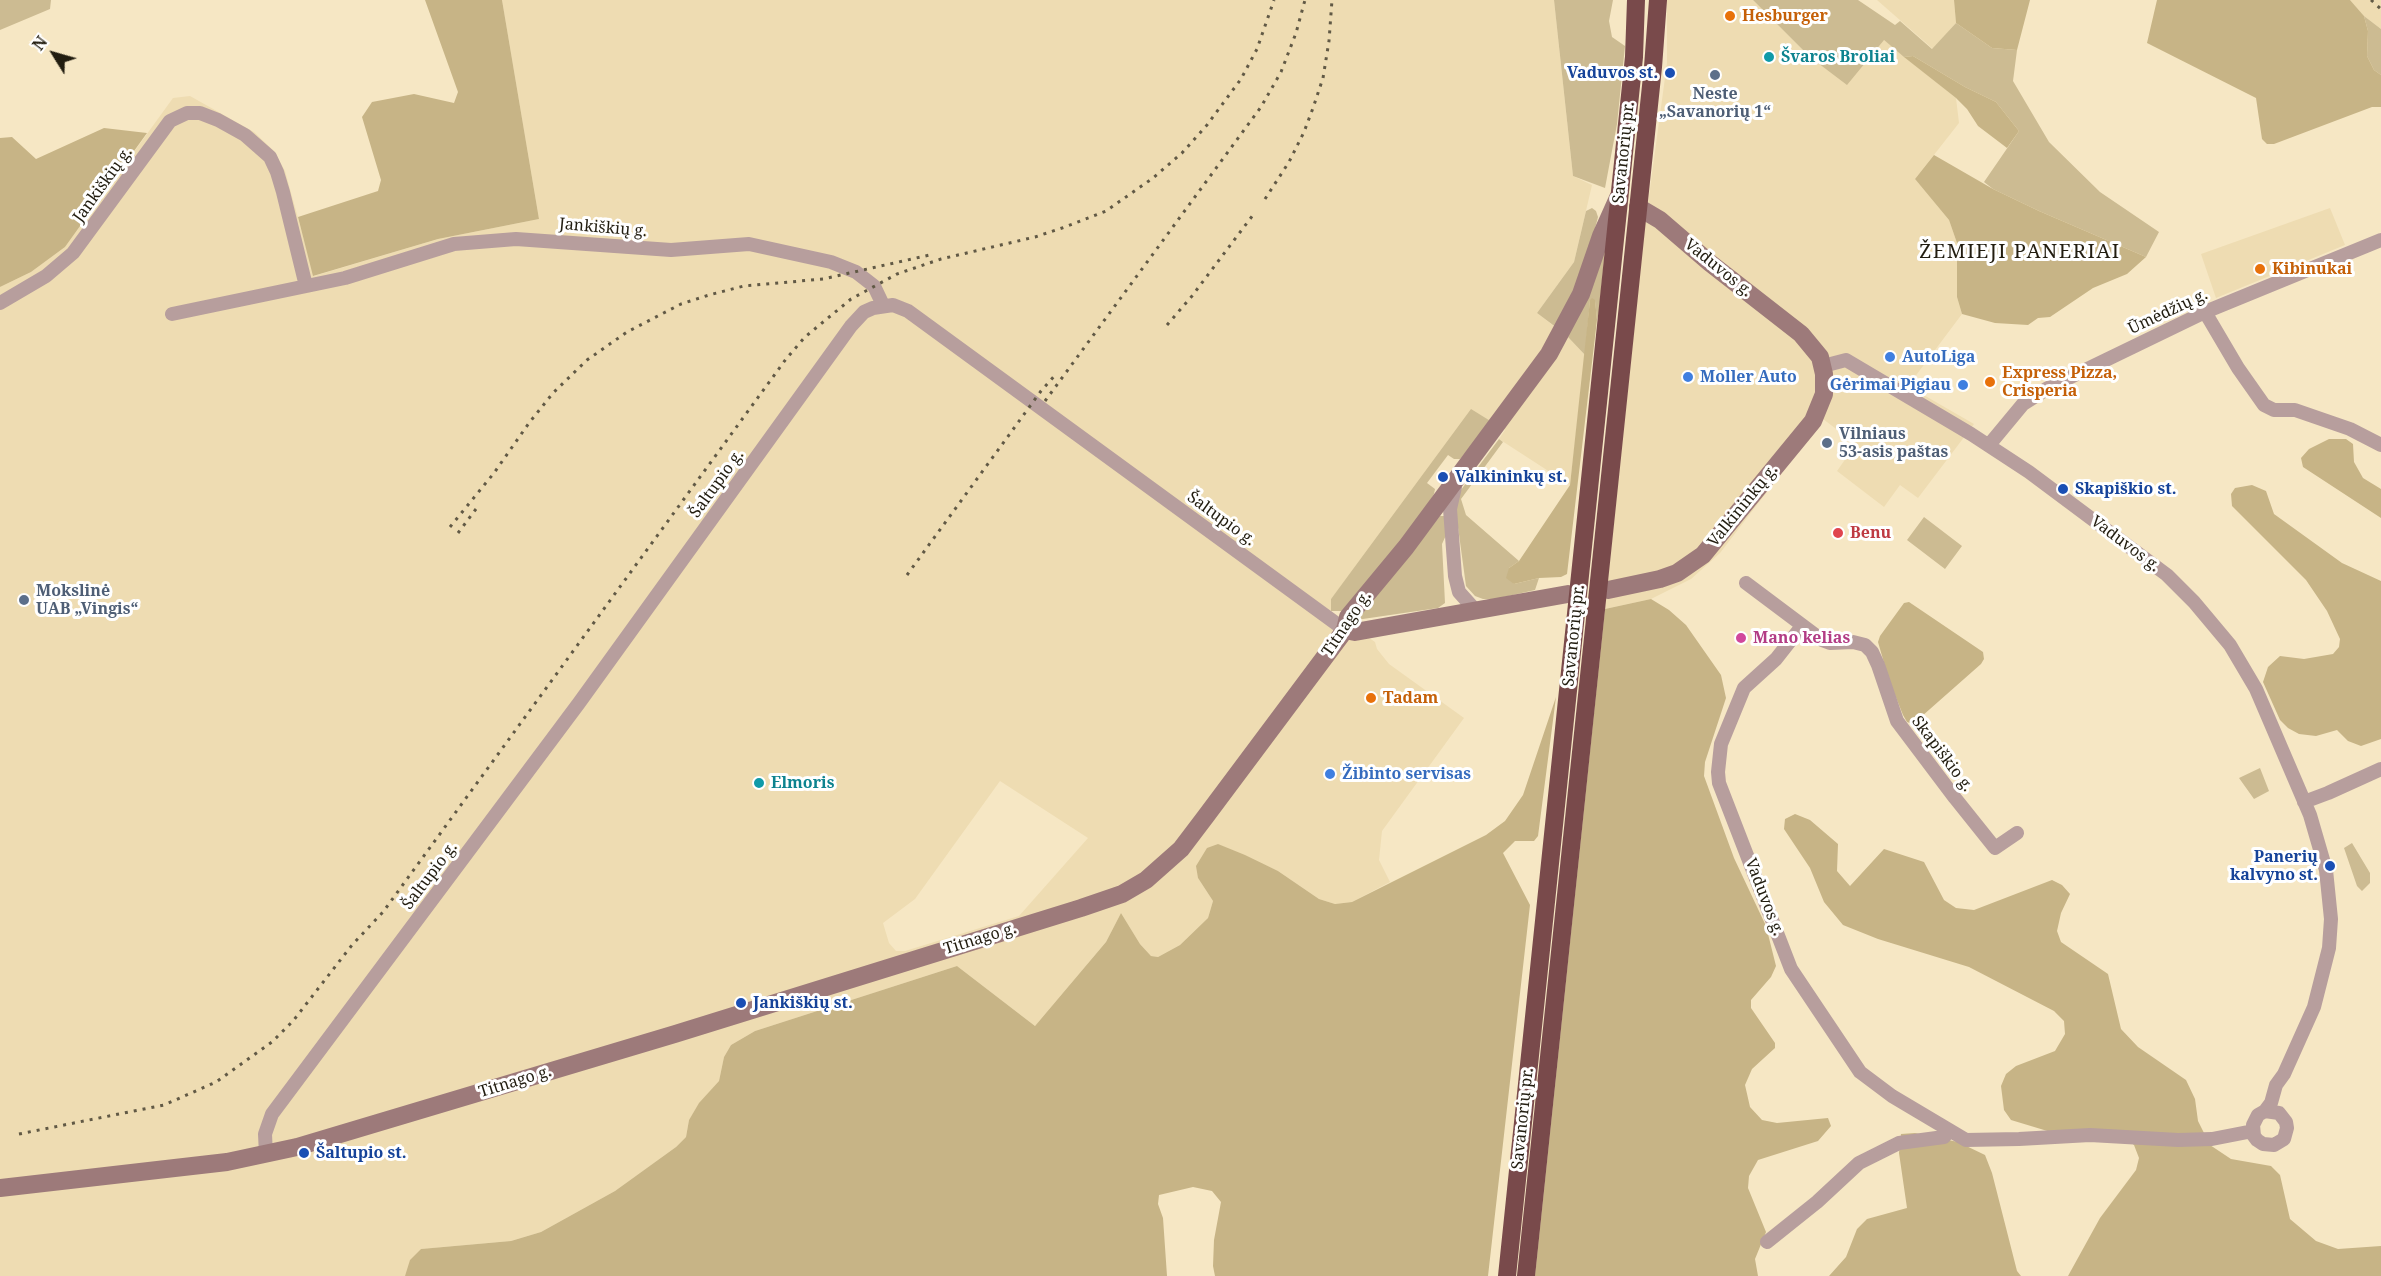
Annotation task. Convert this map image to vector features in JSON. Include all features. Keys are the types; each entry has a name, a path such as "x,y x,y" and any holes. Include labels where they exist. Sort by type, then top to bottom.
{"highway":[{"name":"Savanorių pr.","path":"1507,1276 1634,57 1636,0"},
{"name":"Savanorių pr.","path":"1526,1276 1653,67 1658,0"}],"street":[{"name":"Jankiškių g.","path":"0,303 46,276 73,253 171,121 187,113 200,113 218,120 245,135 270,158 283,192 306,286"},
{"name":"Titnago g.","path":"0,1188 227,1162 266,1155 675,1035 1122,894 1146,880 1181,849 1345,630 1348,617 1406,547 1549,354 1581,294 1601,236 1619,197"},
{"name":"Vaduvos g.","path":"1638,207 1660,220 1710,263 1801,334 1816,350 1823,366 1846,360 1989,445 2100,524 2167,575 2194,602 2230,645 2256,689 2304,802 2326,870 2331,919 2330,940 2322,983 2314,1007 2284,1074 2276,1085 2271,1103 2265,1112 2254,1120 2253,1131 2257,1140 2268,1146 2280,1143 2288,1128 2281,1115 2284,1074"},
{"name":"Jankiškių g.","path":"172,314 345,278 454,244 488,240 549,240 672,250 749,244 831,262 856,273 874,286 883,305"},
{"name":"Ūmėdžių g.","path":"1989,445 2013,414 2030,398 2205,312 2381,240"},
{"name":"Šaltupio g.","path":"266,1155 265,1134 272,1114 579,703 851,326 864,312 883,305 893,305 908,311 1345,630"},
{"path":"2205,312 2238,368 2264,405 2274,411 2295,410 2350,429 2381,445"},
{"name":"Valkininkų g.","path":"1608,590 1677,573 1703,555 1813,421 1824,394 1823,366"},
{"path":"1460,474 1450,502 1455,576 1459,592 1476,611"},
{"name":"Skapiškio g.","path":"1746,583 1822,640 1830,643 1853,642 1865,645 1872,652 1878,665 1897,721 1961,806 1995,848 2017,833"},
{"path":"1345,630 1355,632 1568,594"},
{"name":"Vaduvos g.","path":"1802,626 1776,658 1749,682 1737,700 1721,744 1718,763 1719,783 1791,969 1860,1072 1873,1084 1966,1140 2090,1135 2178,1140 2212,1139 2253,1131"},
{"path":"2304,802 2381,769"},
{"path":"2265,1112 2274,1111 2281,1115"},
{"path":"1767,1242 1817,1202 1859,1163 1899,1143 1944,1137 1949,1131"}],"shaded area":[{"path":"0,0 51,0 50,9 0,30"},
{"path":"425,0 502,0 539,219 438,239 313,276 298,217 378,191 381,180 362,117 372,102 414,94 454,103 458,92"},
{"path":"502,0 1554,0 1573,176 1592,185 1574,262 1537,313 1568,337 1585,355 1570,485 1499,439 1505,430 1478,414 1331,599 1331,611 1375,642 1377,649 1389,664 1464,718 1382,831 1379,860 1390,882 1352,902 1335,904 1319,899 1278,871 1217,844 1198,878 1213,901 1208,918 1180,945 1158,957 1151,956 1140,944 1121,913 1106,942 1035,1026 957,966 755,1031 731,1045 724,1057 719,1081 699,1104 689,1120 686,1137 676,1147 615,1191 541,1232 511,1241 421,1249 405,1276 0,1276 0,287 31,272 65,247 173,98 190,96 254,132 274,151 285,171 314,276 438,239 539,219","holes":["1000,781 1088,838 1019,916 905,951 896,951 889,943 883,923 915,899"]},
{"path":"1554,0 1613,0 1609,21 1612,37 1625,46 1617,124 1605,188 1573,176"},
{"path":"1667,0 1753,0 1810,57 1884,40 1956,98 1959,123 1915,179 1949,220 1957,243 1957,297 1962,314 1908,386 1974,424 1918,498 1900,485 1884,507 1837,471 1856,444 1823,419 1720,553 1691,579 1651,599 1605,609 1645,225 1667,63"},
{"path":"1753,0 1858,0 1895,25 1900,21 1932,49 1956,23 1992,48 2017,50 2013,81 2049,142 2100,192 2159,232 2146,257 2039,211 1993,189 1984,182 2019,131 1996,102 1965,87 1913,56 1904,57 1884,40 1847,85 1810,57"},
{"path":"1877,0 1954,0 1956,23 1933,49"},
{"path":"1954,0 2030,0 2017,50 1992,48 1956,23"},
{"path":"2157,0 2350,0 2364,16 2368,31 2367,56 2374,70 2381,75 2381,107 2372,107 2274,144 2267,144 2262,139 2256,98 2147,43"},
{"path":"2350,0 2381,0 2381,29 2364,16"},
{"path":"2364,16 2381,29 2381,75 2374,70 2367,56 2368,31"},
{"path":"1913,56 1965,87 1996,102 2019,131 2007,148 1978,126 1967,109 1956,98 1904,57"},
{"path":"104,128 147,133 65,247 31,272 0,287 0,138 12,137 36,159"},
{"path":"1934,155 1993,189 2146,257 2127,274 2093,288 2050,317 2038,318 2028,325 1995,323 1962,314 1957,297 1957,243 1949,220 1915,179"},
{"path":"1592,208 1598,217 1588,256 1557,328 1537,313 1574,262 1586,211"},
{"path":"2330,208 2345,245 2216,298 2201,254"},
{"path":"1606,238 1599,312 1597,320 1595,301 1590,300 1585,355 1568,337"},
{"path":"1592,298 1595,300 1597,320 1567,574 1561,577 1539,578 1514,584 1506,578 1509,568 1519,561 1570,485"},
{"path":"1471,409 1492,422 1460,459 1454,459 1448,455 1427,483 1435,489 1434,494 1414,528 1343,611 1331,611 1331,599"},
{"path":"1499,439 1503,442 1461,499 1466,515 1519,561 1509,568 1514,584 1539,578 1535,590 1495,599 1483,599 1475,596 1466,586 1455,505 1458,494"},
{"path":"2329,439 2346,439 2353,444 2354,462 2363,478 2381,489 2381,518 2303,467 2301,458 2309,449"},
{"path":"2252,485 2266,491 2274,514 2342,563 2381,581 2381,739 2361,746 2348,741 2337,730 2316,736 2299,734 2280,720 2263,682 2268,667 2280,656 2304,659 2333,654 2339,647 2340,639 2327,611 2306,580 2232,506 2231,494 2235,488"},
{"path":"1440,516 1444,516 1447,533 1442,544 1445,603 1438,608 1356,620"},
{"path":"1924,517 1962,546 1945,569 1907,540"},
{"path":"1651,599 1669,610 1686,625 1721,675 1726,698 1705,762 1704,776 1734,858 1766,926 1776,966 1771,977 1751,1000 1751,1008 1775,1043 1775,1048 1752,1069 1745,1085 1750,1107 1762,1120 1777,1123 1828,1118 1831,1126 1818,1141 1758,1160 1749,1176 1748,1188 1766,1232 1755,1259 1758,1276 1535,1276 1605,609"},
{"path":"1909,602 1983,652 1984,659 1913,724 1907,722 1903,715 1889,680 1878,642 1904,603"},
{"path":"1556,697 1538,836 1534,841 1515,841 1503,853 1530,905 1488,1276 1215,1276 1214,1240 1221,1202 1212,1191 1193,1187 1159,1195 1158,1204 1163,1218 1167,1276 405,1276 410,1260 421,1249 511,1241 541,1232 615,1191 676,1147 686,1137 689,1120 699,1103 719,1081 724,1057 731,1045 755,1031 957,966 1035,1026 1106,942 1121,913 1140,944 1151,956 1158,957 1180,945 1208,918 1213,901 1198,878 1196,866 1207,848 1218,844 1245,855 1278,871 1319,899 1335,904 1352,902 1486,835 1505,821 1523,795"},
{"path":"2260,768 2269,791 2254,799 2239,778"},
{"path":"1795,814 1810,820 1838,844 1837,871 1850,886 1884,849 1924,862 1944,900 1956,908 1974,910 2052,880 2062,885 2070,894 2061,913 2057,931 2061,942 2108,974 2121,1029 2138,1047 2186,1080 2195,1099 2198,1121 2210,1145 2231,1159 2271,1166 2280,1175 2290,1219 2316,1241 2338,1249 2381,1246 2381,1276 2068,1276 2100,1218 2136,1170 2139,1158 2134,1145 2119,1133 2054,1133 2011,1120 2004,1110 2001,1086 2006,1074 2016,1066 2055,1051 2065,1034 2064,1021 2054,1011 1969,967 1878,939 1843,925 1824,902 1810,868 1784,829 1785,819"},
{"path":"2352,843 2370,873 2370,883 2362,891 2357,886 2344,848"},
{"path":"1915,1133 1958,1142 1985,1155 1992,1173 2017,1271 2021,1276 1829,1276 1846,1257 1857,1229 1867,1219 1907,1208 1899,1153 1901,1134"}],"railway":[{"path":"19,1134 164,1105 216,1082 272,1042 293,1021 352,945 383,912 786,359 805,337 851,299 897,274 941,259 1035,237 1065,227 1106,211 1153,178 1182,153 1207,125 1241,79 1257,49 1274,0"},
{"path":"1045,401 1261,107 1281,72 1296,33 1305,0"},
{"path":"1265,199 1289,162 1313,108 1323,78 1332,0"},
{"path":"2371,0 2381,9"},
{"path":"1167,325 1192,296 1253,215"},
{"path":"450,527 494,473 553,393 587,360 627,332 681,304 744,286 823,279 934,254"},
{"path":"907,575 1041,391 1057,373"},
{"path":"458,533 476,509"}],"place":[{"name":"Hesburger","path":"1730,16"},
{"name":"Švaros Broliai","path":"1769,57"},
{"name":"Vaduvos st.","path":"1670,73"},
{"name":"Neste „Savanorių 1“","path":"1715,75"},
{"name":"Kibinukai","path":"2260,269"},
{"name":"AutoLiga","path":"1890,357"},
{"name":"Moller Auto","path":"1688,377"},
{"name":"Express Pizza, Crisperia","path":"1990,382"},
{"name":"Gėrimai Pigiau","path":"1963,385"},
{"name":"Vilniaus 53-asis paštas","path":"1827,443"},
{"name":"Valkininkų st.","path":"1443,477"},
{"name":"Skapiškio st.","path":"2063,489"},
{"name":"Benu","path":"1838,533"},
{"name":"Mokslinė UAB „Vingis“","path":"24,600"},
{"name":"Mano kelias","path":"1741,638"},
{"name":"Tadam","path":"1371,698"},
{"name":"Žibinto servisas","path":"1330,774"},
{"name":"Elmoris","path":"759,783"},
{"name":"Panerių kalvyno st.","path":"2330,866"},
{"name":"Jankiškių st.","path":"741,1003"},
{"name":"Šaltupio st.","path":"304,1153"}],"district":[{"name":"ŽEMIEJI PANERIAI","path":"2020,252"}]}
